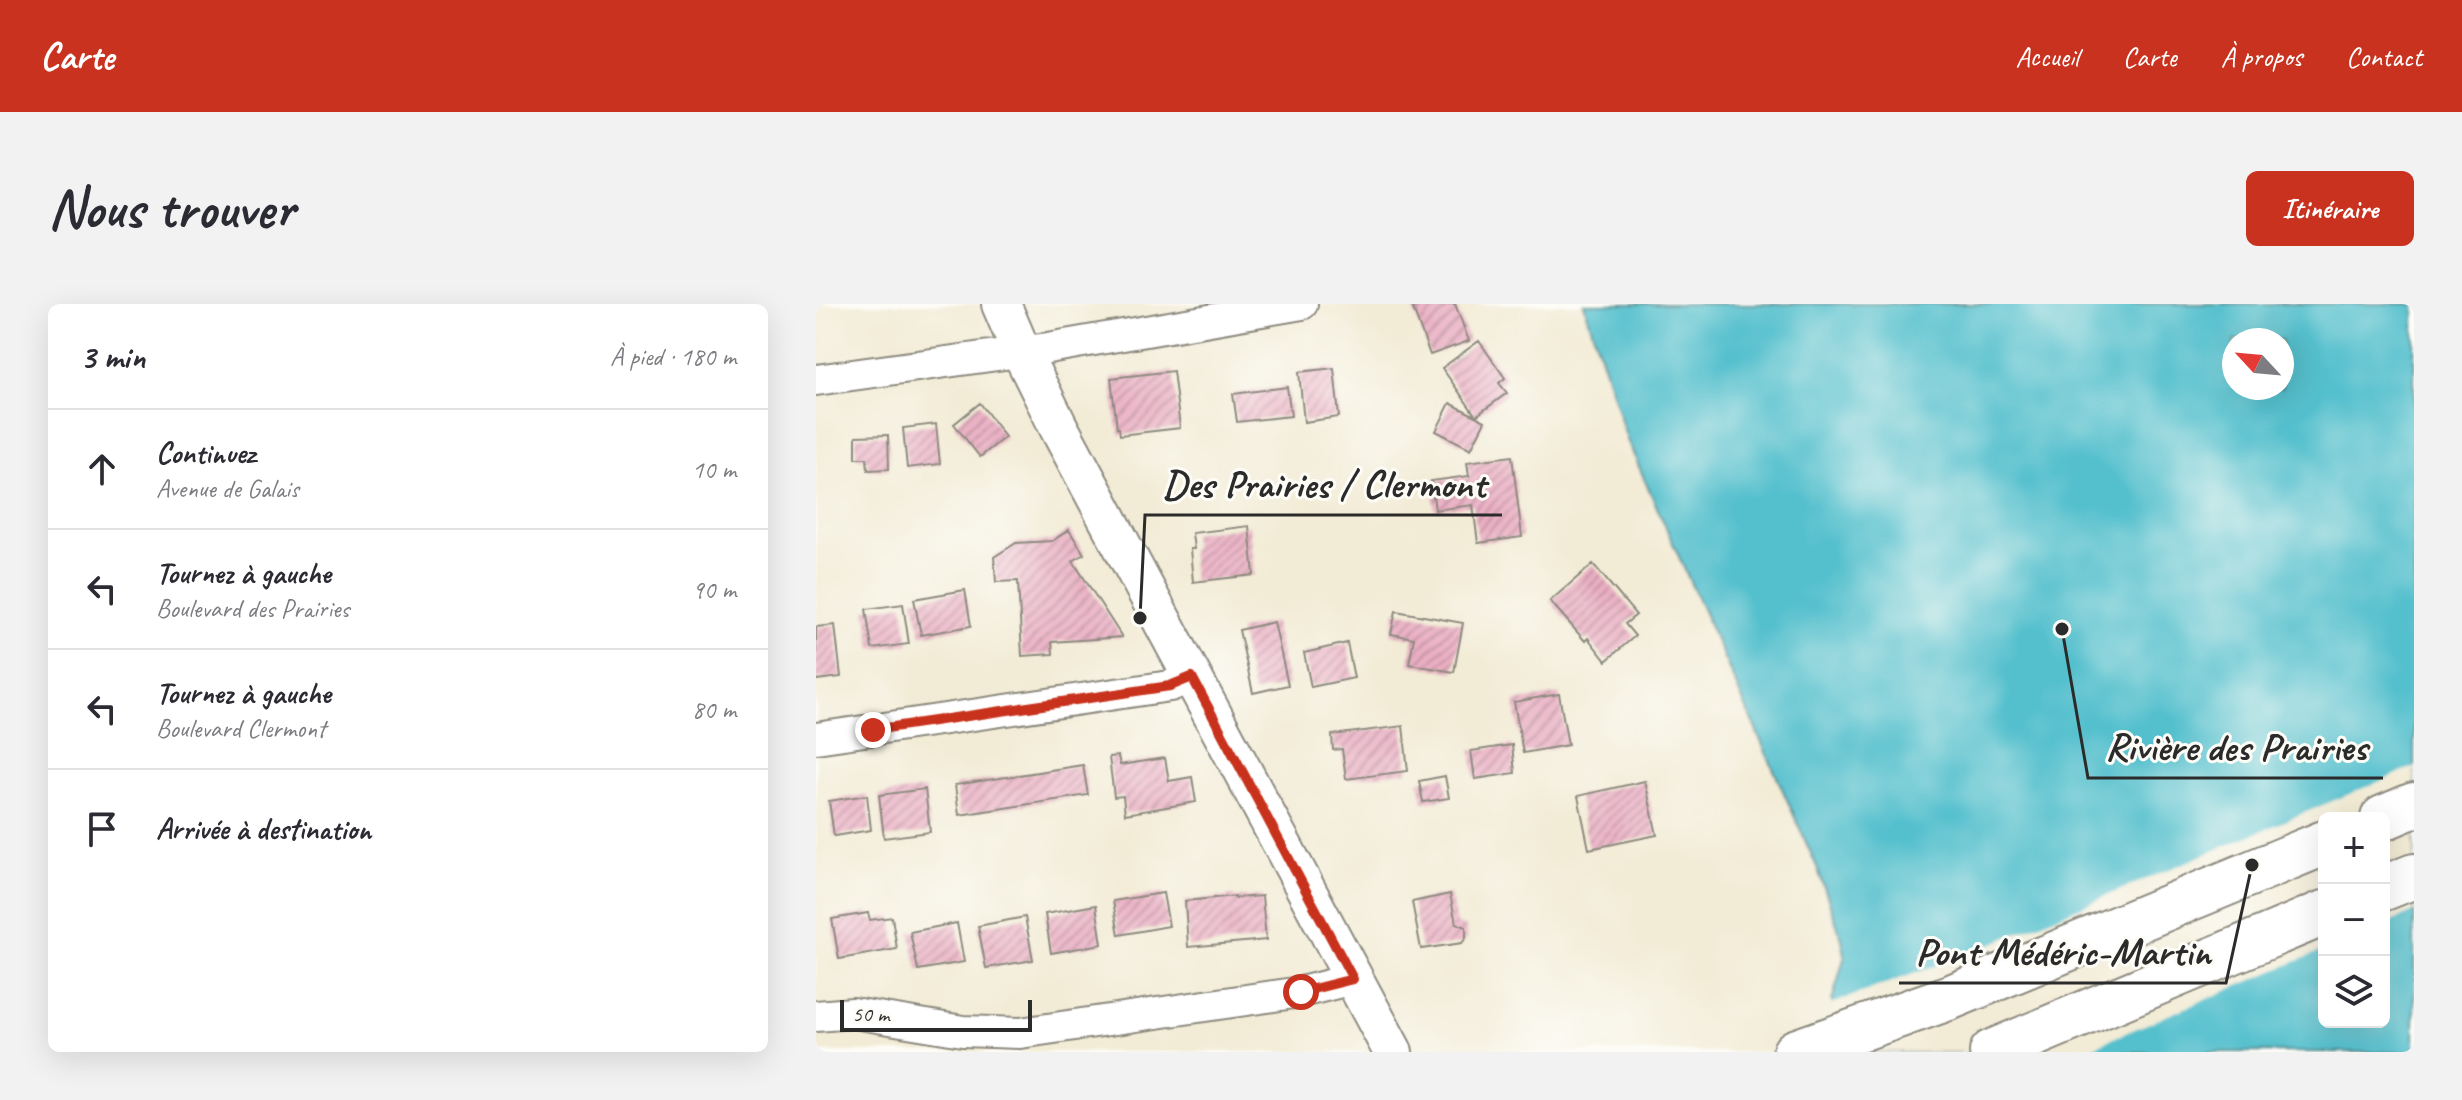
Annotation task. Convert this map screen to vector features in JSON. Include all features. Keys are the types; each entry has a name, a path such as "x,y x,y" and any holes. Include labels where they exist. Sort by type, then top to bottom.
{"highway":[{"path":"2390,815 2414,805"},
{"path":"1795,1052 1917,1011 1988,983 2318,846"},
{"path":"2390,886 2414,876"},
{"path":"1992,1052 2318,916"}],"street":[{"path":"1001,304 1021,351 1393,1052"},
{"path":"816,380 1021,351 1302,304"},
{"path":"816,738 1170,686 1192,677"},
{"path":"816,1016 853,1013 973,1033 1020,1033 1301,992 1353,979"}],"water":[{"path":"1584,304 2414,304 2414,1052 1836,1052 1832,1001 1845,955 1817,867 1627,440"}],"pier":[{"path":"2414,767 2414,912 2390,922 2390,812 2318,812 2318,953 2080,1052 1832,1052 1828,1005 1960,957"}],"building":[{"path":"1455,304 1469,341 1430,355 1412,306"},
{"path":"1479,341 1505,378 1499,383 1507,393 1476,416 1442,368"},
{"path":"1334,368 1339,417 1304,422 1299,372"},
{"path":"1173,371 1180,428 1120,435 1111,378"},
{"path":"1287,387 1291,416 1237,422 1233,394"},
{"path":"980,403 1005,437 980,457 954,424"},
{"path":"1450,403 1485,421 1471,449 1436,431"},
{"path":"936,424 940,464 907,468 903,428"},
{"path":"888,435 889,469 868,470 867,458 856,458 856,436"},
{"path":"1512,456 1522,537 1478,543 1473,505 1435,510 1431,481 1469,476 1467,462"},
{"path":"1249,526 1254,575 1193,582 1192,533"},
{"path":"1069,530 1084,554 1073,561 1122,637 1052,642 1053,654 1022,656 1018,581 996,582 994,557 1016,543 1052,541"},
{"path":"1593,564 1636,615 1625,624 1635,636 1606,661 1588,638 1585,641 1550,601"},
{"path":"965,590 971,626 921,635 914,599"},
{"path":"903,604 909,644 872,649 866,609"},
{"path":"1396,611 1463,623 1454,672 1409,664 1414,638 1391,634"},
{"path":"1274,622 1288,685 1253,693 1239,630"},
{"path":"835,625 841,677 816,680 816,627"},
{"path":"1347,643 1354,678 1311,687 1304,653"},
{"path":"1559,694 1568,745 1523,753 1514,702"},
{"path":"1403,726 1408,771 1346,779 1342,749 1333,750 1332,735"},
{"path":"1512,745 1515,773 1475,779 1471,751"},
{"path":"1118,756 1120,765 1165,758 1169,781 1192,777 1196,802 1125,814 1123,796 1114,797 1109,757"},
{"path":"1083,765 1088,795 959,815 955,785"},
{"path":"1445,776 1449,798 1423,802 1419,781"},
{"path":"1645,781 1657,835 1589,849 1578,796"},
{"path":"925,789 930,832 884,838 879,795"},
{"path":"867,795 871,830 834,836 829,801"},
{"path":"1163,893 1169,926 1119,935 1113,901"},
{"path":"1450,894 1456,923 1466,927 1466,938 1462,943 1421,949 1412,902"},
{"path":"1262,896 1266,940 1188,947 1185,901"},
{"path":"1096,905 1102,944 1051,953 1045,914"},
{"path":"868,913 870,920 892,917 897,949 839,959 832,919"},
{"path":"1025,917 1033,960 986,968 978,926"},
{"path":"957,923 964,962 918,970 910,932"}],"place":[{"name":"Des Prairies / Clermont","path":"1140,618"},
{"name":"Rivière des Prairies","path":"2062,629"},
{"name":"Pont Médéric-Martin","path":"2252,865"}],"route":[{"path":"873,730 1170,686 1192,677 1353,979 1301,992"}]}
